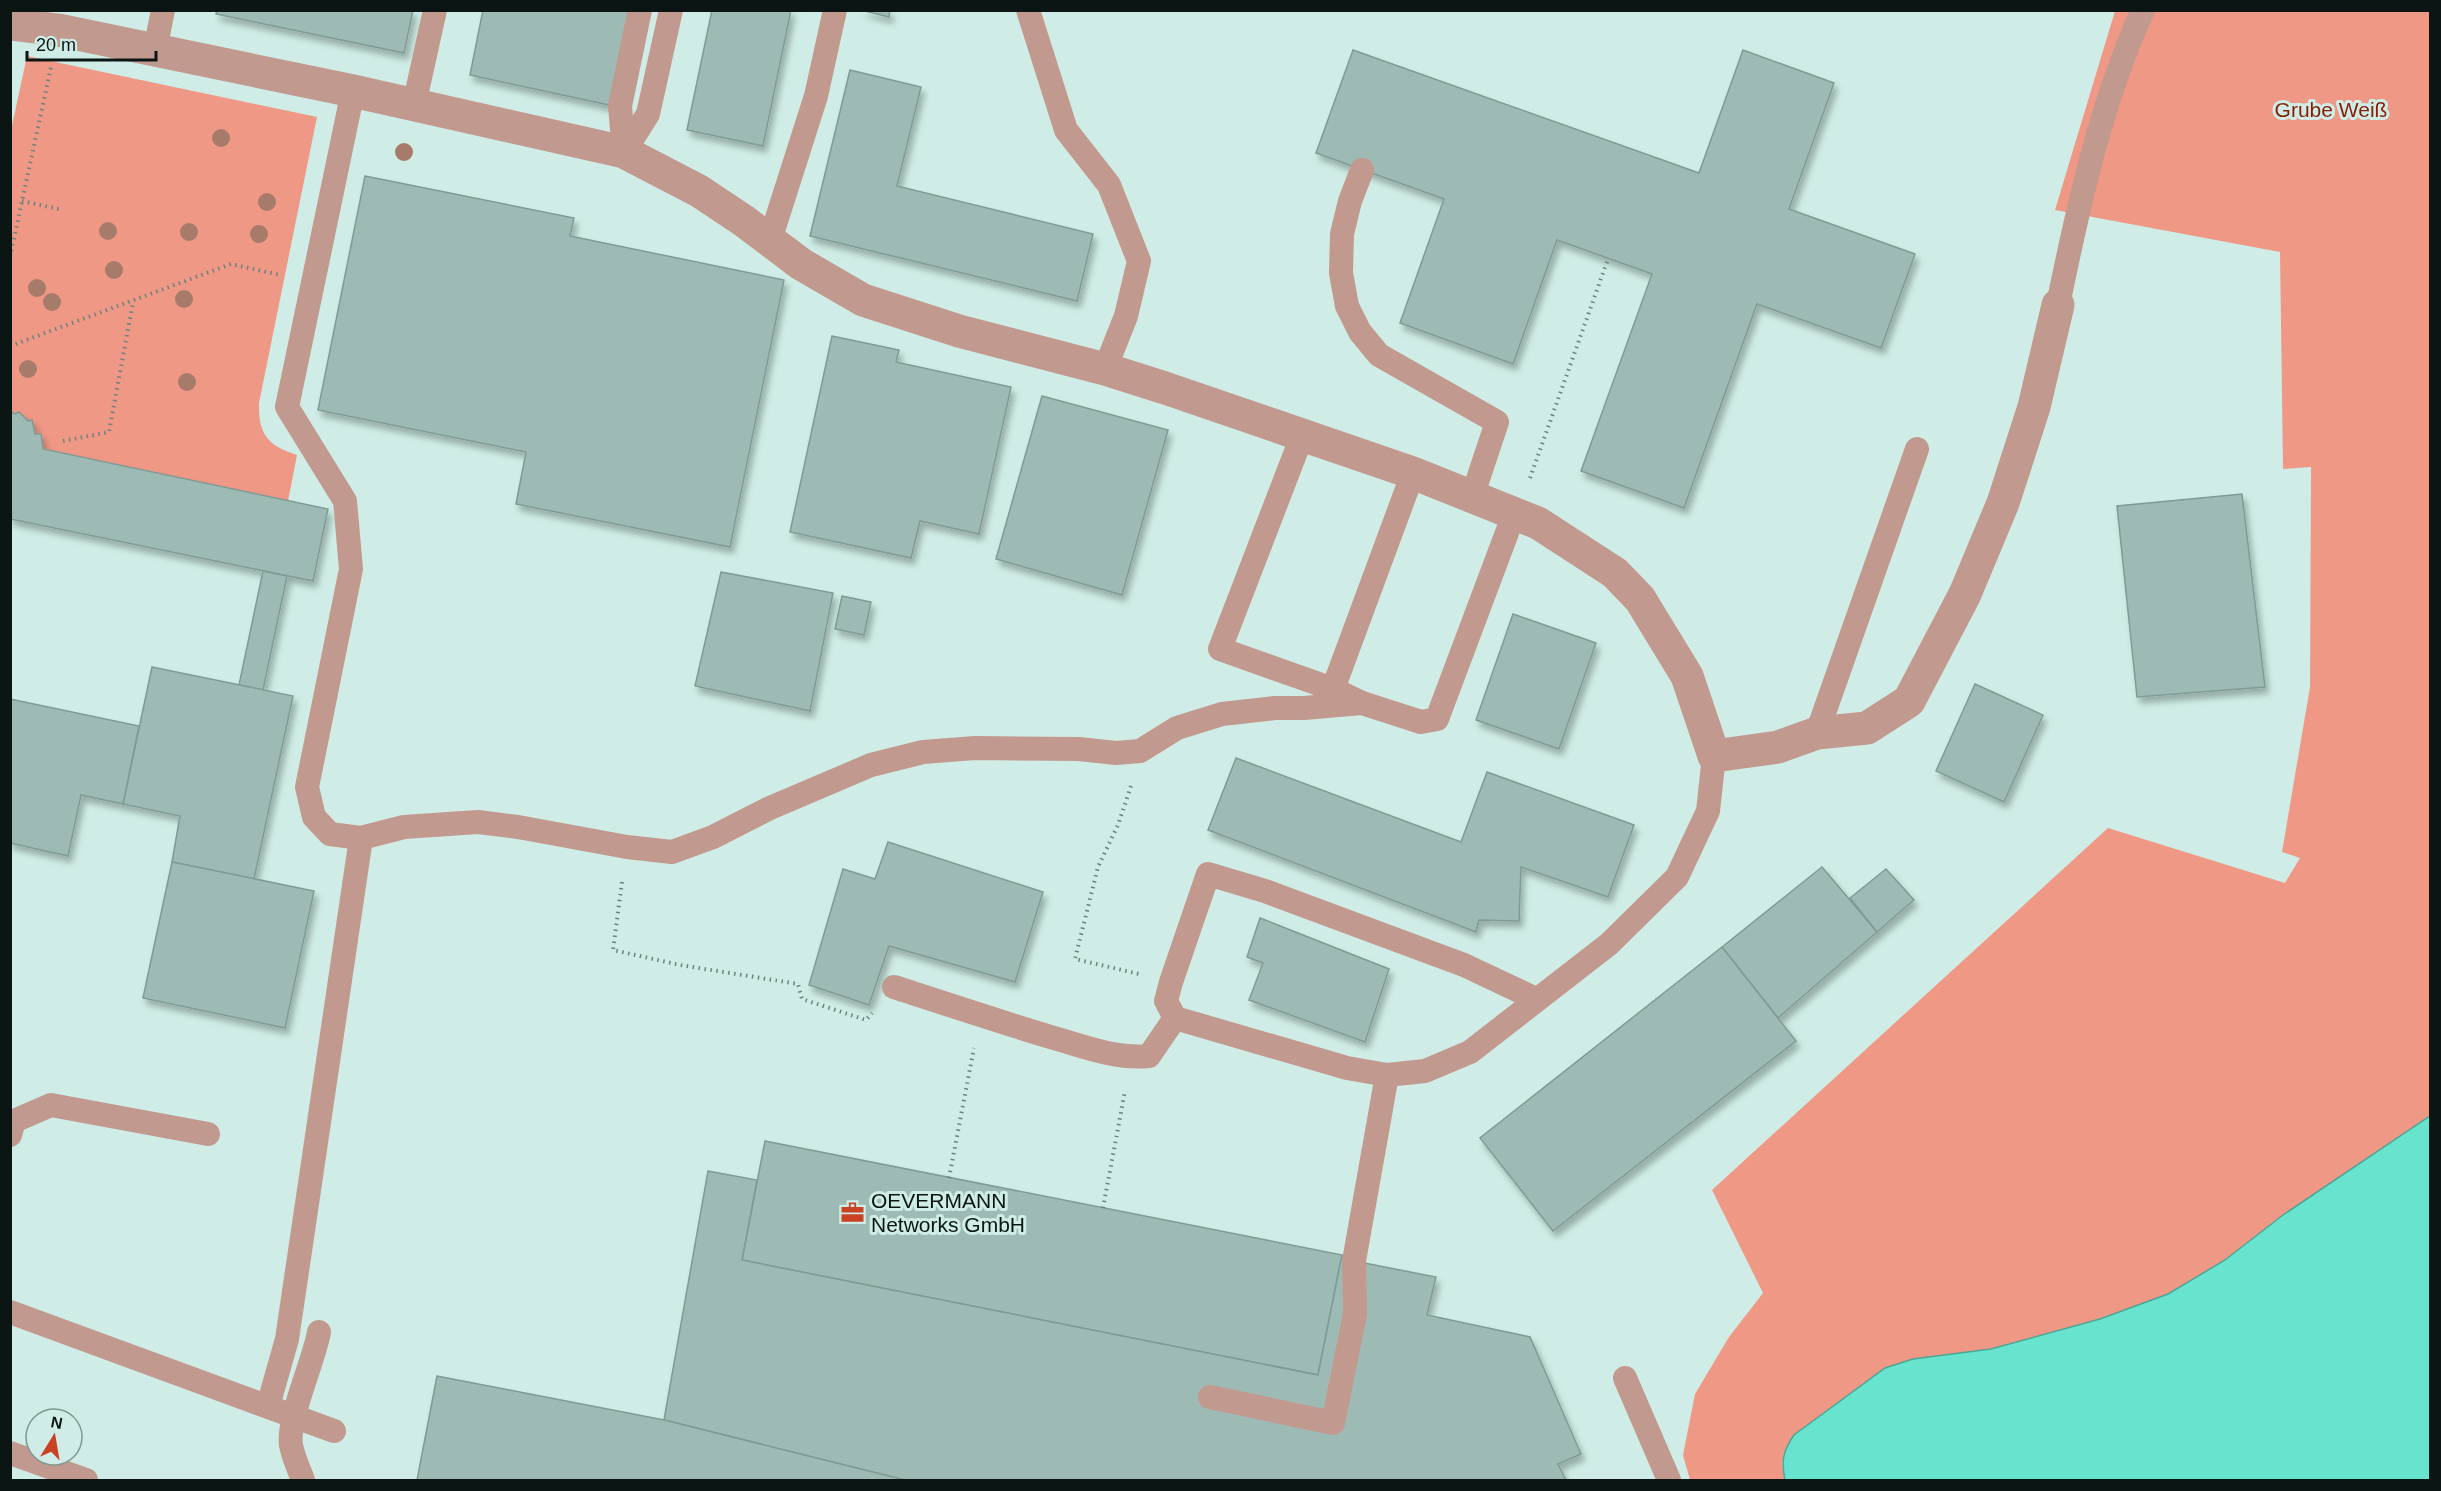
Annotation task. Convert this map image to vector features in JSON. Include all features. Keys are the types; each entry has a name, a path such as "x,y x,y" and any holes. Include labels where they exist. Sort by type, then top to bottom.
{"street":[{"path":"10,24 58,30 352,91 624,152 699,192 801,264 863,300 959,331 1105,369 1413,474 1538,524 1587,553 1615,573 1640,599 1687,676 1714,756 1778,747 1817,733 1867,728 1909,701 1965,594 2003,503 2034,407 2058,305"}],"lane":[{"path":"155,50 163,10"},
{"path":"414,105 435,10"},
{"path":"624,152 620,106 640,10"},
{"path":"624,152 648,114 670,10"},
{"path":"770,240 816,96 835,10"},
{"path":"1028,10 1066,130 1109,185 1138,261 1126,316 1105,369"},
{"path":"2058,305 2076,215 2123,53 2143,10"},
{"path":"352,91 287,407 345,501 351,569 307,787 314,817 330,834 361,838 404,827 478,822 627,847 672,852 713,837 770,808 871,765 922,752 975,748 1079,749 1116,753 1140,751 1176,728 1222,714 1275,708 1362,703"},
{"path":"1362,170 1350,201 1342,234 1341,273 1347,306 1360,332 1379,355 1497,422 1472,497"},
{"path":"1302,436 1220,649 1333,689 1362,703 1421,722 1437,718 1515,515"},
{"path":"1817,733 1917,449"},
{"path":"1333,689 1413,474"},
{"path":"1536,999 1464,965 1265,891 1208,874 1166,1001 1175,1018 1347,1068 1387,1075 1425,1071 1470,1052 1609,944 1677,877 1708,811 1714,756"},
{"path":"268,1406 287,1339 361,838"},
{"path":"894,987 1097,1051 1131,1057 1149,1056 1175,1018"},
{"path":"1210,1397 1333,1423 1355,1314 1354,1261 1387,1075"},
{"path":"10,1135 14,1121 51,1105 208,1134"},
{"path":"10,1312 334,1431"},
{"path":"303,1480 291,1443 295,1416 316,1351 319,1332"},
{"path":"1625,1378 1669,1480"},
{"path":"10,1453 86,1480"}],"path":[{"path":"10,257 58,30"},
{"path":"22,201 63,210"},
{"path":"1515,515 1608,259"},
{"path":"10,346 134,302 231,264 290,277"},
{"path":"63,441 109,432 134,302"},
{"path":"1110,966 1075,959 1098,867 1118,825 1131,784"},
{"path":"627,847 613,950 680,965 798,984 802,999 866,1020 894,987"},
{"path":"949,1178 980,1015"},
{"path":"1103,1208 1131,1057"}],"green space":[{"name":"Grube Weiß","path":"2115,11 2430,11 2430,1116 2283,1215 2225,1260 2168,1294 2100,1319 1991,1349 1913,1359 1786,1448 1782,1463 1785,1480 1690,1480 1683,1455 1695,1394 1729,1337 1763,1293 1712,1190 2108,828 2285,883 2300,858 2282,852 2310,687 2311,467 2283,469 2280,252 2055,210"},
{"path":"27,56 317,117 259,403 260,423 267,437 272,443 297,455 288,501 43,449 41,434 35,434 28,421 11,411 10,135"}],"shaded area":[{"path":"2430,1116 2430,1480 1785,1480 1784,1456 1794,1435 1885,1368 1913,1359 1991,1349 2100,1319 2168,1294 2225,1260 2283,1215"}],"building":[{"path":"217,10 413,10 404,53 216,14"},
{"path":"483,10 629,10 609,105 470,75"},
{"path":"712,10 791,10 763,146 687,130"},
{"path":"861,10 890,10 889,17"},
{"path":"1353,50 1699,173 1743,50 1834,83 1789,209 1915,254 1881,348 1757,304 1684,508 1581,471 1652,274 1557,240 1513,364 1400,323 1444,199 1316,153"},
{"path":"850,70 921,87 897,186 1093,234 1077,301 810,236"},
{"path":"365,176 574,218 570,236 784,280 730,547 516,504 526,452 318,410"},
{"path":"832,336 899,350 896,362 1011,387 979,534 920,521 911,558 790,532"},
{"path":"1042,396 1168,430 1122,595 996,559"},
{"path":"10,411 15,414 19,412 28,421 32,420 35,434 41,434 43,449 328,509 313,581 10,519"},
{"path":"2242,494 2265,687 2137,697 2117,506"},
{"path":"263,571 287,576 263,690 239,685"},
{"path":"721,572 833,593 810,711 695,686"},
{"path":"842,596 871,602 864,635 835,629"},
{"path":"1513,614 1596,643 1559,749 1476,720"},
{"path":"152,667 293,696 254,879 172,862 180,816 123,804"},
{"path":"1975,684 2043,715 2004,802 1936,771"},
{"path":"10,699 139,726 123,804 81,795 68,856 10,843"},
{"path":"1236,758 1461,842 1487,772 1634,825 1608,897 1521,867 1519,921 1479,920 1476,932 1208,830"},
{"path":"888,842 1043,892 1015,982 889,946 869,1005 809,985 843,869 875,879"},
{"path":"172,862 314,891 285,1028 143,998"},
{"path":"1822,867 1877,932 1778,1018 1722,947"},
{"path":"1886,869 1914,900 1877,932 1850,898"},
{"path":"1260,918 1389,969 1365,1042 1249,1000 1263,963 1247,957"},
{"path":"1722,947 1796,1041 1553,1231 1480,1138"},
{"path":"765,1141 1342,1255 1318,1375 742,1260"},
{"path":"708,1171 757,1180 742,1260 1318,1375 1342,1255 1354,1261 1436,1277 1427,1315 1530,1337 1581,1454 1558,1464 1566,1480 905,1480 664,1420"},
{"path":"437,1376 664,1420 905,1480 417,1480"}],"place":[{"name":"OEVERMANN Networks GmbH","path":"853,1212"}]}
